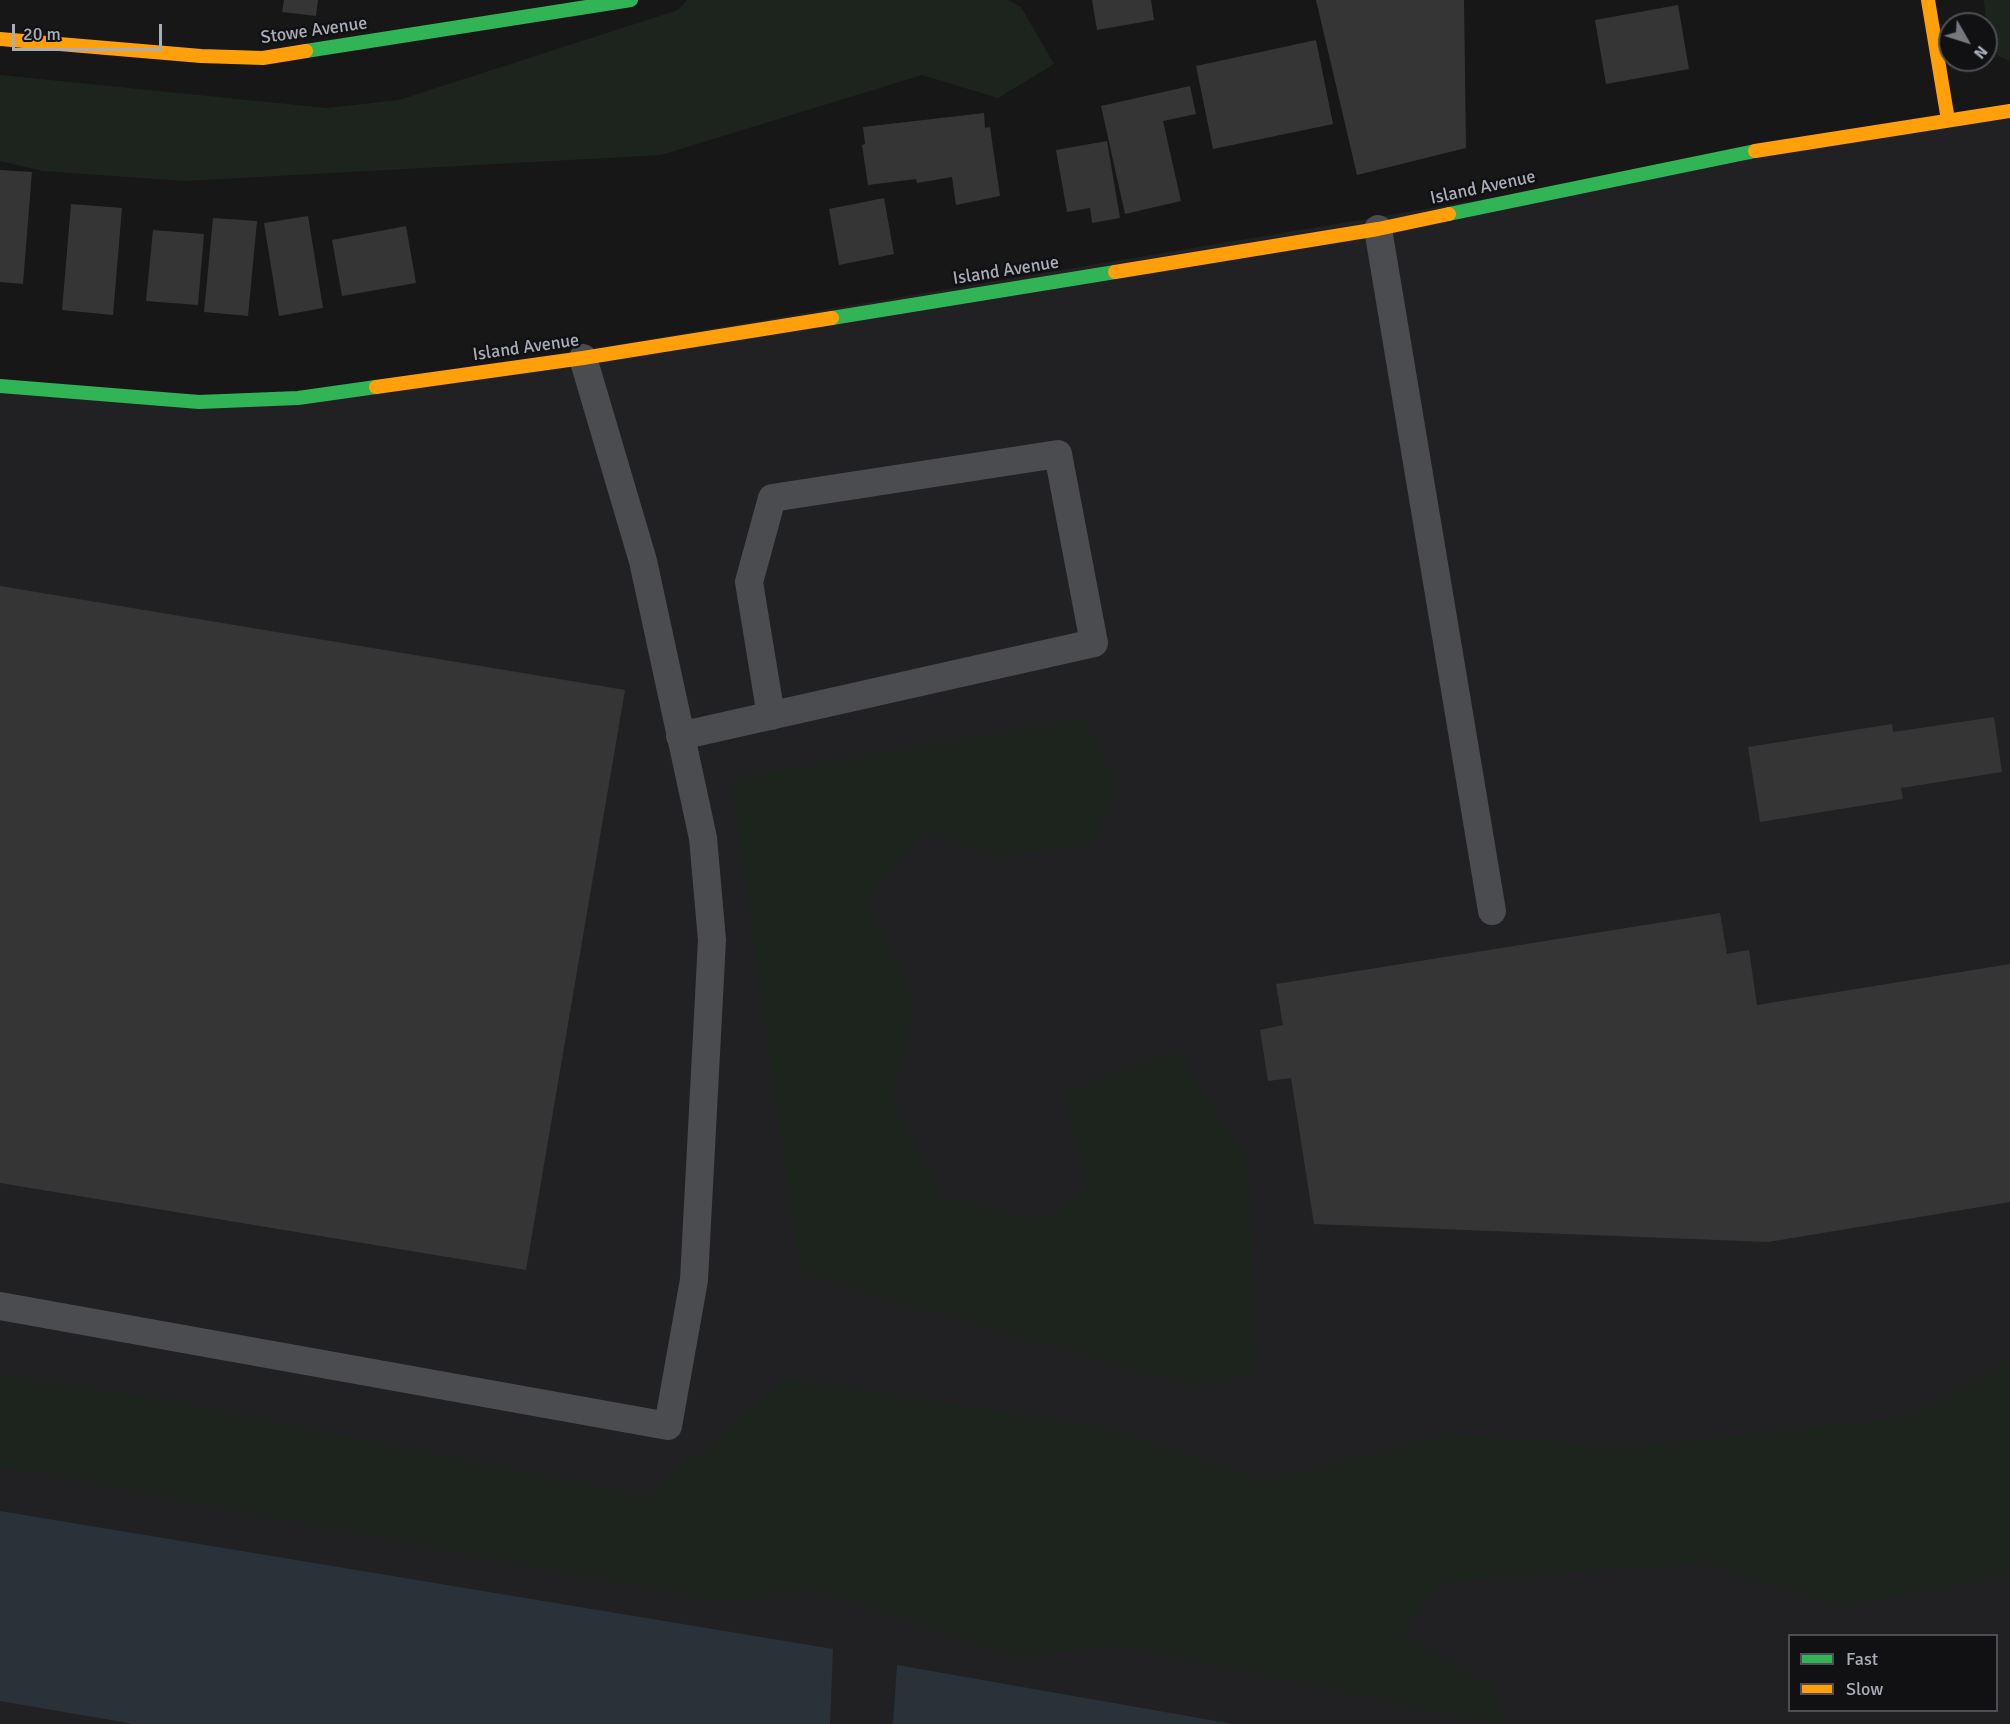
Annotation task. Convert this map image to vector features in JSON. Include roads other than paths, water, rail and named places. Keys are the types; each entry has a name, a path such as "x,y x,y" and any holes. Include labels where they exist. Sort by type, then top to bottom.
{"main road":[{"name":"Stowe Avenue","path":"0,39 201,56 263,58 631,0"},
{"path":"1928,0 1948,120"},
{"name":"Island Avenue","path":"0,386 199,402 298,398 583,358 1378,229 1724,156 2010,111"}],"lane":[{"path":"1378,229 1492,910"},
{"path":"0,1306 668,1426 694,1280 712,940 703,838 643,561 583,358"},
{"path":"680,736 771,716 1094,643 1058,454 772,498 749,582 771,716"}]}
